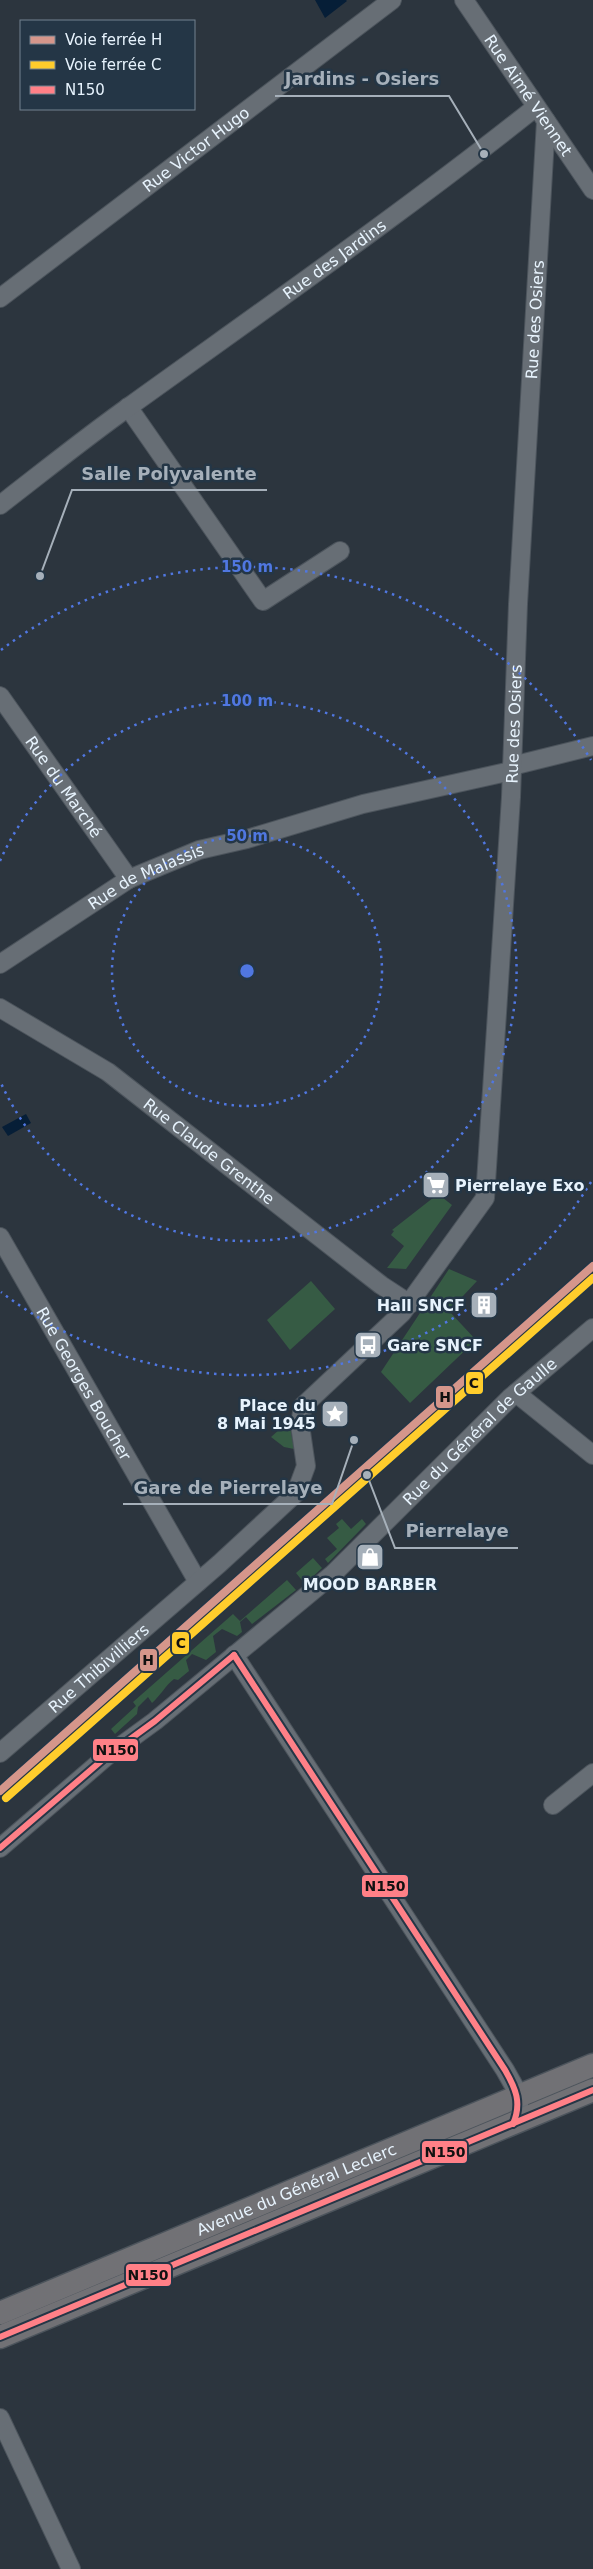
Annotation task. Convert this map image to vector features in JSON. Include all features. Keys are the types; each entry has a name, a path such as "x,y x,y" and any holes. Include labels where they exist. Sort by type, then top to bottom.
{"main road":[{"name":"Avenue du Général Leclerc","path":"0,2313 593,2065"},
{"name":"Avenue du Général Leclerc","path":"0,2337 593,2090"}],"street":[{"name":"Rue Victor Hugo","path":"0,298 392,0"},
{"name":"Rue Aimé Viennet","path":"464,0 593,190"},
{"name":"Rue des Jardins","path":"0,505 128,406 240,328 455,170 540,114"},
{"name":"Rue des Osiers","path":"410,1304 485,1198 512,768 540,114"},
{"path":"128,406 263,601 340,551"},
{"name":"Rue du Marché","path":"0,696 129,879"},
{"name":"Rue de Malassis","path":"0,964 129,879 200,850 247,839 363,804 512,768 593,746"},
{"name":"Rue Claude Grenthe","path":"0,1008 108,1072 381,1285 410,1304"},
{"name":"Rue Georges Boucher","path":"0,1237 198,1582"},
{"path":"198,1582 296,1493 306,1466 300,1425 303,1406 391,1326 410,1304"},
{"name":"Rue du Général de Gaulle","path":"0,1848 108,1756 155,1721 333,1574 516,1392 593,1328"},
{"path":"516,1392 593,1455"},
{"name":"Rue Thibivilliers","path":"0,1753 198,1582"},
{"path":"234,1655 505,2070 518,2095 519,2110 512,2124"},
{"path":"553,1805 593,1773"},
{"path":"0,2418 71,2569"}],"green space":[{"path":"438,1194 452,1205 406,1269 387,1268 404,1246 391,1235 394,1231 392,1230"},
{"path":"449,1269 477,1281 449,1311 476,1340 410,1403 381,1372"},
{"path":"311,1281 335,1309 290,1350 267,1320"},
{"path":"289,1421 294,1449 284,1447 271,1437"},
{"path":"342,1519 351,1529 362,1519 366,1524 328,1563 325,1559 337,1549 327,1538 339,1528 336,1524"},
{"path":"313,1558 322,1568 305,1584 296,1573"},
{"path":"287,1580 296,1590 252,1624 246,1617 240,1622 242,1632 237,1636 222,1629 213,1636 216,1652 206,1660 192,1654 186,1660 189,1671 178,1680 174,1679 152,1703 148,1697 138,1707 137,1714 115,1734 111,1729 136,1706 133,1702 233,1614 240,1621"}],"water":[{"path":"315,0 346,0 347,1 325,18"},
{"path":"26,1114 31,1123 8,1136 2,1127"}],"rail line":[{"name":"H","path":"0,1791 593,1266"},
{"name":"C","path":"6,1798 593,1278"}],"transit line":[{"name":"N150","path":"234,1655 505,2070 516,2096 517,2109 513,2124"},
{"name":"N150","path":"0,1848 107,1756 155,1721 234,1655"},
{"name":"N150","path":"0,2337 593,2090"}],"place":[{"name":"Jardins - Osiers","path":"484,154"},
{"name":"Salle Polyvalente","path":"40,576"},
{"name":"Pierrelaye Exo","path":"436,1185"},
{"name":"Hall SNCF","path":"484,1305"},
{"name":"Gare SNCF","path":"368,1345"},
{"name":"Place du 8 Mai 1945","path":"335,1414"},
{"name":"Gare de Pierrelaye","path":"354,1440"},
{"name":"Pierrelaye","path":"367,1475"},
{"name":"MOOD BARBER","path":"370,1557"}]}
